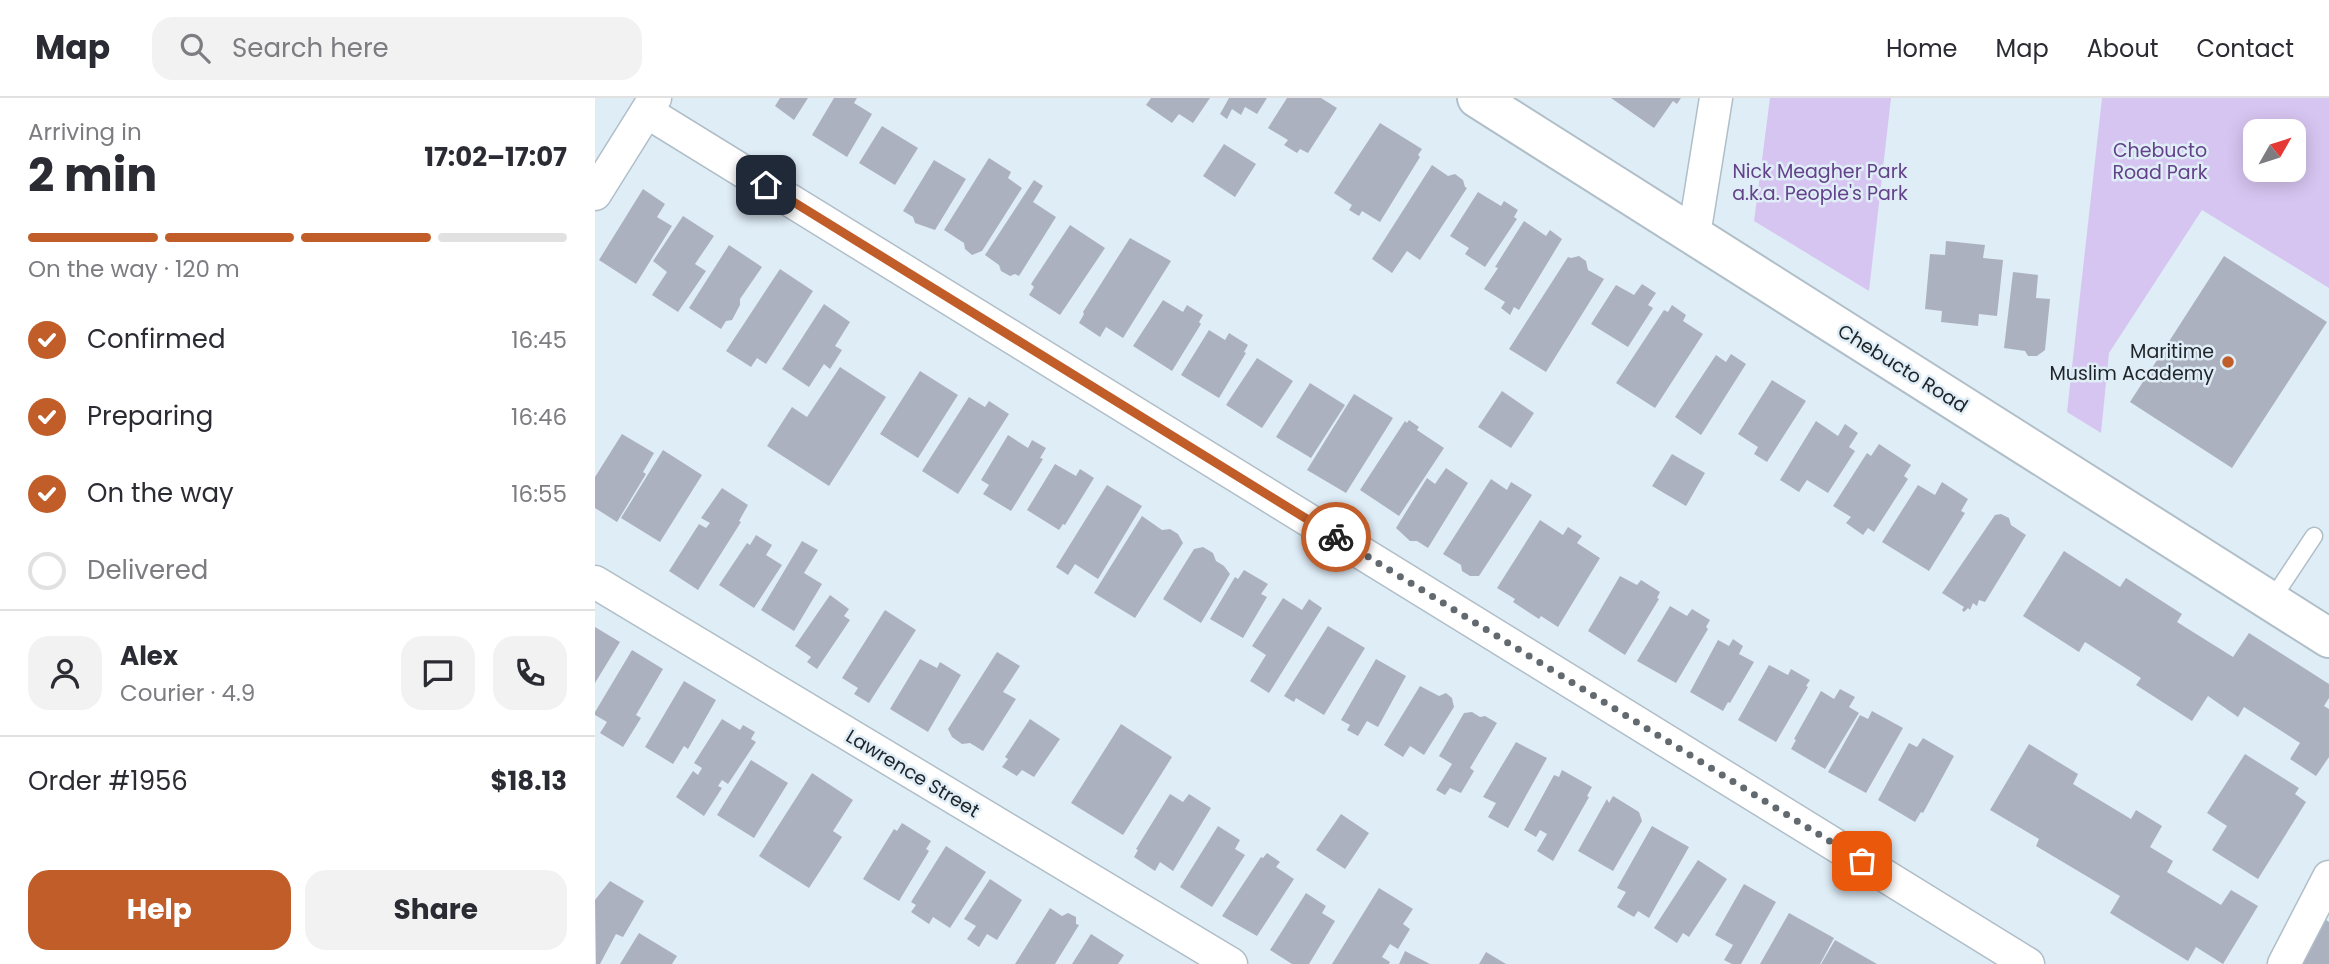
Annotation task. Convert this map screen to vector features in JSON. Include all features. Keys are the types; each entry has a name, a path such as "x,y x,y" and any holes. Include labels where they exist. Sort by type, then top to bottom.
{"street":[{"name":"Chebucto Road","path":"1477,98 2329,638"},
{"path":"1694,235 1716,98"},
{"path":"595,194 651,105 2028,964"},
{"name":"Lawrence Street","path":"595,582 1231,964"},
{"path":"2284,964 2329,877"}],"lane":[{"path":"2271,601 2314,536"}],"green space":[{"name":"Nick Meagher Park a.k.a. People's Park","path":"1770,98 1891,98 1869,291 1754,221"},
{"name":"Chebucto Road Park","path":"2102,98 2329,98 2329,288 2202,210 2109,353 2101,433 2067,412"}],"building":[{"path":"780,98 808,98 794,120 775,106"},
{"path":"834,98 857,98 854,103 872,114 847,157 812,135"},
{"path":"1151,98 1210,98 1193,123 1179,114 1172,123 1146,105"},
{"path":"1229,98 1267,98 1257,114 1245,107 1241,115 1232,109 1227,119 1220,114"},
{"path":"1287,98 1321,98 1337,108 1308,153 1300,149 1297,153 1284,145 1288,140 1268,128"},
{"path":"1611,98 1681,98 1677,104 1673,101 1654,128"},
{"path":"1380,123 1422,149 1418,155 1420,157 1380,222 1362,211 1359,216 1349,210 1352,205 1334,193"},
{"path":"882,126 918,148 895,185 859,163"},
{"path":"1224,144 1256,164 1235,197 1203,176"},
{"path":"989,158 1011,172 1008,178 1022,188 982,251 972,255 965,249 964,243 944,230"},
{"path":"934,160 966,179 935,230 915,223 913,217 903,211"},
{"path":"1432,165 1448,176 1455,174 1463,180 1467,188 1420,260 1407,251 1392,273 1372,259"},
{"path":"1034,180 1043,186 1033,202 1056,217 1019,276 1010,276 985,255"},
{"path":"643,189 665,204 657,217 672,226 636,284 599,260"},
{"path":"1478,192 1501,206 1504,201 1518,210 1514,217 1517,219 1485,267 1465,254 1469,248 1450,236"},
{"path":"683,216 714,236 695,264 706,271 678,312 652,295 667,272 653,261"},
{"path":"1524,221 1546,236 1550,230 1562,239 1519,310 1514,307 1510,315 1501,308 1505,302 1484,289"},
{"path":"1070,225 1105,248 1060,315 1029,295 1034,287 1031,284"},
{"path":"1130,238 1171,261 1123,338 1106,327 1100,337 1079,323 1083,312"},
{"path":"1946,241 1985,245 1983,258 2003,260 1997,316 1979,314 1978,326 1941,322 1942,311 1925,309 1930,254 1945,255"},
{"path":"729,245 762,267 740,299 740,305 732,320 726,321 721,329 689,308"},
{"path":"1579,256 1586,261 1588,270 1604,279 1546,372 1509,349 1568,257"},
{"name":"Maritime Muslim Academy","path":"2224,256 2327,322 2232,468 2130,402"},
{"path":"780,269 813,291 766,364 757,358 751,367 726,351"},
{"path":"2013,272 2038,275 2036,298 2050,299 2045,350 2037,356 2028,356 2025,351 2004,348"},
{"path":"1642,284 1656,293 1648,305 1653,308 1628,347 1591,324 1616,285 1634,295"},
{"path":"1163,300 1183,312 1187,305 1203,315 1199,322 1201,324 1172,371 1133,346"},
{"path":"824,304 850,322 835,346 842,350 830,369 824,364 809,387 782,369"},
{"path":"1672,305 1686,315 1683,321 1703,334 1655,408 1616,383 1664,310 1668,312"},
{"path":"1209,330 1225,340 1229,333 1248,345 1219,398 1181,375"},
{"path":"1731,354 1746,364 1701,435 1675,417 1716,355 1726,362"},
{"path":"1257,358 1293,381 1262,428 1226,405"},
{"path":"840,367 886,397 829,486 767,446 792,407 807,417"},
{"path":"920,371 958,395 918,458 880,434"},
{"path":"1772,380 1806,401 1767,462 1754,454 1758,447 1738,434"},
{"path":"1310,383 1345,405 1311,458 1276,437"},
{"path":"1502,391 1534,413 1511,448 1478,427"},
{"path":"1354,394 1393,418 1346,493 1307,470"},
{"path":"969,397 985,407 989,401 1009,414 958,494 922,471"},
{"path":"1409,420 1419,427 1417,430 1444,448 1399,516 1360,490 1405,421 1407,423"},
{"path":"1816,421 1838,436 1845,424 1858,433 1849,447 1855,451 1828,493 1807,480 1799,492 1780,480"},
{"path":"622,434 654,453 643,472 646,474 617,522 595,508 595,477"},
{"path":"1008,435 1028,448 1032,440 1046,448 1040,458 1043,459 1011,511 983,494 989,485 981,480"},
{"path":"1879,444 1911,465 1904,476 1908,479 1874,532 1868,528 1863,535 1846,523 1851,517 1833,506 1867,453 1871,456"},
{"path":"663,450 702,475 660,542 621,518"},
{"path":"1672,454 1705,473 1686,506 1652,486"},
{"path":"1055,464 1076,476 1080,469 1094,478 1065,525 1059,530 1027,510"},
{"path":"1446,468 1468,483 1428,548 1417,541 1410,541 1396,528 1427,478 1435,484"},
{"path":"1491,479 1507,490 1511,482 1532,495 1479,576 1470,576 1462,571 1461,565 1443,554"},
{"path":"1942,482 1968,499 1961,511 1965,513 1929,571 1882,542 1918,485 1935,495"},
{"path":"1107,485 1142,506 1098,579 1075,564 1068,575 1056,567"},
{"path":"722,488 748,505 739,521 741,522 698,590 669,571 699,524 706,528 710,523 701,518"},
{"path":"2001,514 2026,535 1985,602 1979,600 1977,606 1973,603 1970,610 1968,608 1964,612 1964,607 1942,593 1995,515"},
{"path":"1142,516 1162,530 1170,529 1178,534 1183,543 1135,618 1094,593"},
{"path":"1540,520 1563,535 1568,527 1582,536 1577,543 1600,558 1558,627 1541,616 1539,619 1497,588"},
{"path":"756,535 772,545 766,555 782,565 754,608 719,585 747,543 750,545"},
{"path":"802,541 818,550 804,573 822,584 794,631 761,610"},
{"path":"1203,547 1213,553 1216,561 1230,574 1201,623 1163,599 1194,549"},
{"path":"2064,551 2120,587 2126,578 2182,614 2177,622 2233,657 2249,633 2329,684 2329,698 2324,706 2329,709 2329,757 2316,776 2290,759 2300,743 2244,707 2238,717 2208,696 2192,721 2136,685 2141,678 2085,642 2079,652 2023,616"},
{"path":"1244,570 1268,584 1261,594 1267,597 1243,638 1210,619 1235,577 1238,579"},
{"path":"1620,576 1637,585 1641,580 1660,592 1657,598 1659,599 1625,655 1588,631"},
{"path":"830,595 849,609 844,616 850,620 817,669 807,662 811,657 795,646"},
{"path":"1283,598 1302,610 1309,599 1322,608 1269,693 1250,681 1266,655 1252,646"},
{"path":"1670,606 1687,616 1692,609 1710,620 1706,627 1708,629 1676,683 1637,661"},
{"path":"885,610 916,630 869,703 854,694 858,688 842,678"},
{"path":"1328,626 1365,648 1324,715 1296,698 1294,702 1284,696"},
{"path":"595,627 620,642 595,683"},
{"path":"1733,639 1743,646 1739,654 1754,662 1723,711 1690,692 1718,640 1729,646"},
{"path":"632,650 663,669 636,715 641,718 623,747 600,733 607,722 595,715 595,712"},
{"path":"997,652 1020,666 1003,692 1016,699 983,751 970,743 962,744 952,737 948,729"},
{"path":"920,659 937,668 940,662 961,675 928,732 890,709"},
{"path":"1376,659 1406,676 1378,727 1367,721 1358,736 1347,730 1350,725 1341,720"},
{"path":"1769,665 1788,675 1791,669 1810,680 1776,742 1738,720"},
{"path":"684,681 716,700 688,749 684,746 673,764 645,747"},
{"path":"1420,686 1439,696 1446,693 1452,698 1454,707 1424,755 1410,746 1403,757 1384,745"},
{"path":"1840,689 1855,697 1849,707 1859,713 1825,769 1791,749 1821,691 1834,699"},
{"path":"1872,711 1903,728 1866,793 1828,772 1860,715 1868,719"},
{"path":"1472,712 1497,723 1470,768 1474,771 1461,793 1450,788 1445,795 1436,790 1452,764 1439,756 1464,713"},
{"path":"722,719 740,730 743,725 755,732 751,739 756,742 728,784 722,780 718,786 722,788 704,816 676,797 693,771 698,775 702,768 694,763"},
{"path":"1030,719 1060,739 1034,777 1022,770 1017,776 1002,767 1008,759 1005,757"},
{"path":"1121,724 1172,757 1123,835 1071,803"},
{"path":"1923,738 1954,756 1923,813 1921,812 1915,822 1878,800 1909,743 1917,747"},
{"path":"1516,742 1547,758 1508,828 1488,817 1496,803 1483,797"},
{"path":"2029,744 2078,774 2073,784 2131,819 2136,810 2162,826 2150,847 2173,861 2167,872 2221,905 2231,890 2258,906 2223,964 2196,947 2188,961 2110,913 2120,896 2036,846 2039,839 1990,810"},
{"path":"2245,754 2299,788 2295,794 2306,802 2258,879 2212,850 2227,826 2207,813"},
{"path":"751,760 788,783 754,838 717,815"},
{"path":"1562,770 1592,787 1553,861 1537,851 1547,834 1540,830 1536,837 1524,830 1554,775 1559,777"},
{"path":"812,773 853,800 833,831 842,837 809,888 759,856"},
{"path":"1170,794 1183,802 1189,794 1211,808 1173,871 1160,862 1155,871 1134,857 1138,850 1136,849"},
{"path":"1613,796 1639,812 1642,821 1613,871 1578,851 1607,799 1609,803"},
{"path":"1341,814 1369,833 1345,869 1316,850"},
{"path":"902,823 931,841 926,849 929,851 899,901 863,879 894,829 897,831"},
{"path":"1218,826 1240,840 1235,849 1245,855 1212,907 1180,887"},
{"path":"1652,826 1689,847 1649,918 1638,911 1634,917 1617,907 1626,892 1617,888"},
{"path":"946,846 986,872 950,928 933,917 929,924 911,912 916,905 911,902"},
{"path":"1267,853 1280,862 1276,867 1294,879 1257,936 1222,916 1261,857"},
{"path":"1698,860 1727,879 1689,937 1683,933 1677,943 1654,928"},
{"path":"990,879 1022,900 997,940 987,934 979,947 967,939 976,926 964,919"},
{"path":"610,881 644,901 623,937 616,934 600,964 596,964 595,900"},
{"path":"1744,884 1776,902 1741,964 1732,964 1724,960 1733,945 1715,935"},
{"path":"1379,888 1413,909 1403,924 1410,929 1398,949 1390,944 1382,957 1390,962 1389,964 1332,964"},
{"path":"1306,893 1326,906 1322,913 1335,921 1309,964 1292,964 1270,950"},
{"path":"1050,908 1062,916 1068,913 1076,917 1076,924 1079,925 1055,964 1015,964"},
{"path":"1789,913 1834,938 1820,964 1760,964"},
{"path":"2325,919 2329,922 2329,964 2298,964"},
{"path":"639,933 677,956 672,964 620,964"},
{"path":"1091,934 1124,955 1118,964 1072,964"},
{"path":"1835,940 1877,964 1821,964"},
{"path":"1405,951 1430,964 1399,964"},
{"path":"1486,952 1506,964 1479,964"}],"way so far":[{"path":"1336,537 1862,861"}],"place":[{"name":"Maritime Muslim Academy","path":"2228,362"}],"route":[{"path":"766,185 1336,537"}]}
